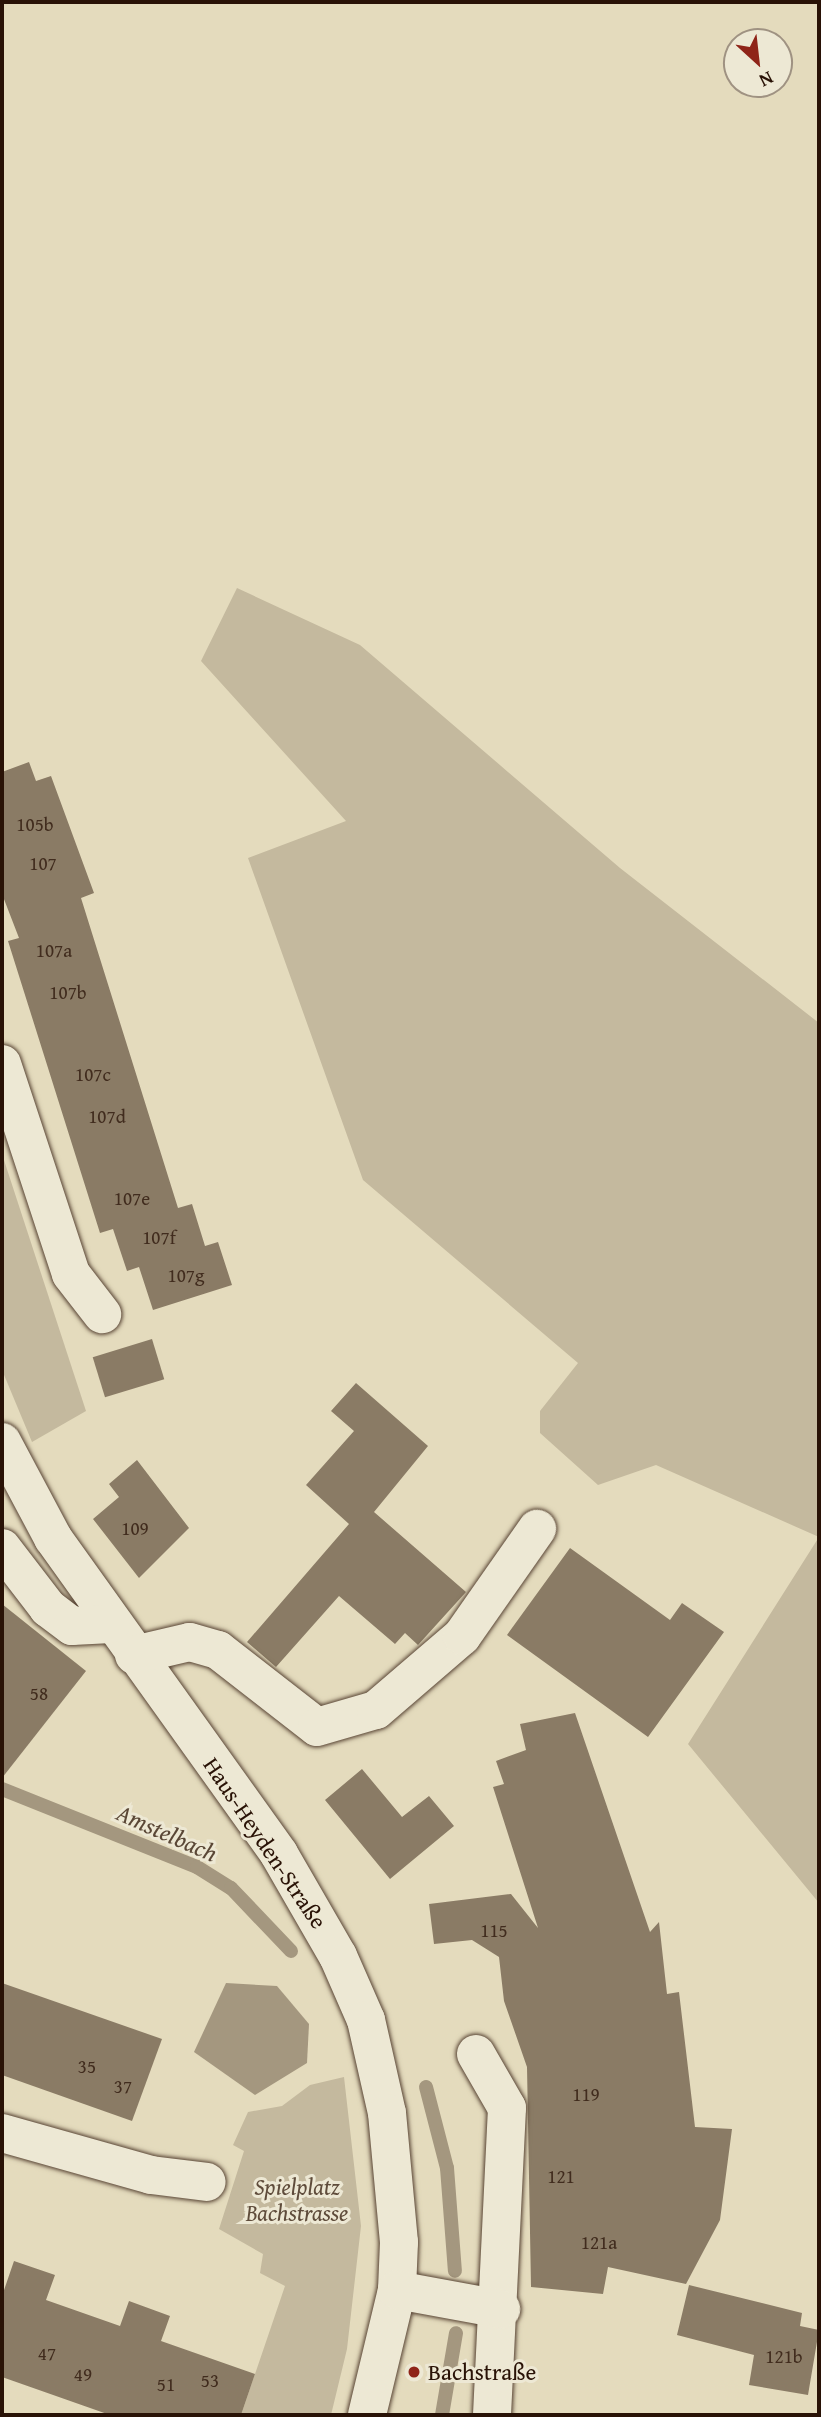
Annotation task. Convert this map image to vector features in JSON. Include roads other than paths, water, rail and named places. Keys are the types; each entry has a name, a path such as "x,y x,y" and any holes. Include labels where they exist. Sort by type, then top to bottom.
{"street":[{"path":"2,1064 71,1273 102,1314"},
{"name":"Haus-Heyden-Straße","path":"2,1442 53,1538 111,1625 279,1854 354,1990 387,2113 397,2290 367,2415"},
{"path":"134,1655 190,1642 218,1650 317,1727 376,1710 462,1636 537,1529"},
{"path":"2,1548 48,1608 72,1626 111,1625"},
{"path":"476,2054 507,2108 470,2303 492,2415"},
{"path":"2,2133 151,2175 207,2182"},
{"path":"397,2290 470,2303"}],"waterway":[{"name":"Amstelbach","path":"2,1789 197,1867 231,1888 291,1951"},
{"name":"Amstelbach","path":"426,2087 447,2168 455,2271"},
{"name":"Amstelbach","path":"442,2415 456,2333"}],"place":[{"name":"Bachstraße","path":"414,2372"}],"park label":[{"name":"Spielplatz Bachstrasse","path":"297,2200"}]}
